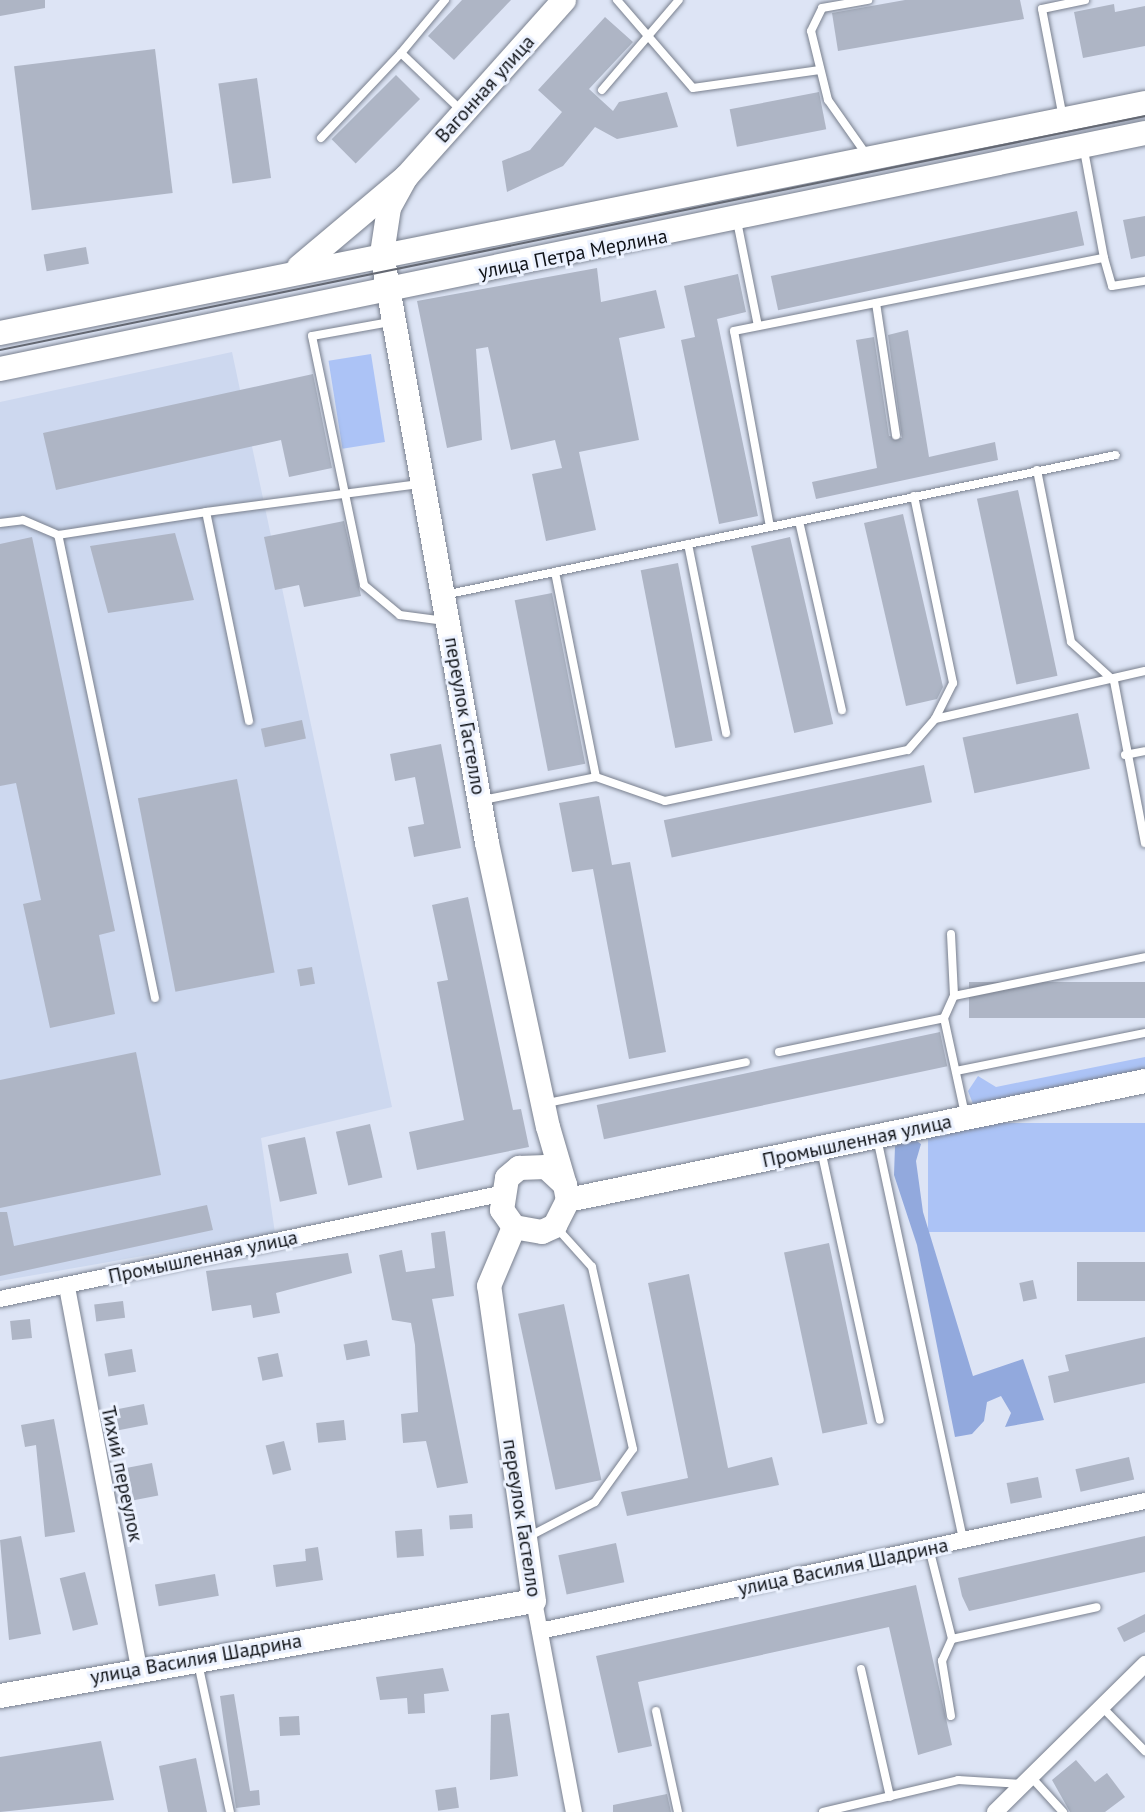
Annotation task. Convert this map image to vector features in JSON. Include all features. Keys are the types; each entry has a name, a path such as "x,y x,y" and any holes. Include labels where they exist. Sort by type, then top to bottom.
{"main road":[{"name":"Вагонная улица","path":"288,274 406,177 564,0"},
{"name":"улица Петра Мерлина","path":"0,333 1145,103"},
{"name":"улица Петра Мерлина","path":"0,369 737,221 1145,133"},
{"name":"Вагонная улица","path":"382,254 389,208 406,177"},
{"name":"переулок Гастелло","path":"382,254 480,801 545,1115 567,1193"},
{"name":"Промышленная улица","path":"567,1193 821,1149 1145,1081"},
{"path":"519,1168 546,1167 567,1193 555,1226 505,1211 519,1168 545,1115"},
{"name":"переулок Гастелло","path":"505,1211 489,1286 534,1601"},
{"name":"улица Василия Шадрина","path":"0,1696 139,1668 534,1601"}],"street":[{"name":"Промышленная улица","path":"0,1299 505,1211"},
{"name":"Тихий переулок","path":"67,1287 139,1668"},
{"name":"улица Василия Шадрина","path":"540,1631 963,1543 1145,1501"},
{"name":"переулок Гастелло","path":"534,1601 574,1812"},
{"path":"995,1812 1145,1664"}],"lane":[{"path":"321,138 401,53 445,0"},
{"path":"617,0 649,33 686,83 700,90 820,70"},
{"path":"602,90 679,0"},
{"path":"868,0 816,12 811,31 836,116 869,158"},
{"path":"1064,120 1041,4 1085,0"},
{"path":"401,53 463,113"},
{"path":"1083,145 1112,286 1145,281"},
{"path":"737,221 758,326"},
{"path":"770,527 732,340 734,331 1104,258"},
{"path":"876,303 896,435"},
{"path":"395,321 312,336 364,585 400,615 448,621"},
{"path":"443,595 1116,455"},
{"path":"1037,470 1071,642 1114,681 1125,755 1145,843"},
{"path":"0,523 23,520 58,535 424,484"},
{"path":"480,801 596,777 679,799 908,750 935,719 953,683 914,496"},
{"path":"206,512 249,721"},
{"path":"799,521 842,710"},
{"path":"58,535 155,998"},
{"path":"688,544 726,733"},
{"path":"555,572 596,777"},
{"path":"935,719 1114,681 1145,671"},
{"path":"1125,755 1145,751"},
{"path":"951,934 954,996 944,1018 966,1118"},
{"path":"954,996 1145,957"},
{"path":"779,1052 944,1018"},
{"path":"956,1071 1145,1033"},
{"path":"545,1115 746,1062"},
{"path":"876,1138 963,1543"},
{"path":"821,1149 880,1420"},
{"path":"526,1538 595,1502 633,1449 592,1267 555,1226"},
{"path":"929,1548 952,1639 942,1661 951,1716"},
{"path":"952,1639 1097,1607"},
{"path":"197,1658 230,1812"},
{"path":"861,1669 890,1797"},
{"path":"1102,1707 1145,1751"},
{"path":"656,1711 678,1812"},
{"path":"823,1812 958,1780 1028,1781 1063,1812"}],"shaded area":[{"path":"232,352 392,1107 261,1138 275,1233 0,1281 0,402"},
{"path":"371,354 385,442 342,449 329,361"},
{"path":"1145,1057 1145,1069 973,1104 968,1091 978,1076 996,1087"},
{"path":"928,1123 1145,1123 1145,1232 928,1232"},
{"path":"914,1139 921,1144 916,1161 923,1212 973,1376 1023,1359 1044,1420 1005,1427 1011,1413 1001,1396 987,1402 984,1421 972,1434 955,1437 917,1245 894,1175 895,1146"}],"building":[{"path":"0,0 45,0 45,8 0,16"},
{"path":"462,0 511,0 454,60 428,36"},
{"path":"905,0 1020,0 1024,19 838,51 832,13"},
{"path":"1114,4 1115,12 1145,6 1145,46 1083,58 1074,12"},
{"path":"605,17 633,42 589,89 613,111 619,102 667,92 678,127 617,139 595,127 563,166 507,192 502,161 530,150 562,112 538,90"},
{"path":"155,49 173,193 32,210 14,66"},
{"path":"396,75 420,99 356,163 332,139"},
{"path":"257,78 271,178 232,183 218,83"},
{"path":"819,92 826,129 737,147 730,109"},
{"path":"1077,211 1084,245 778,310 771,276"},
{"path":"1145,216 1145,256 1131,259 1123,220"},
{"path":"86,247 89,264 47,271 44,254"},
{"path":"597,268 601,302 656,290 665,328 619,338 639,440 579,452 596,530 546,541 532,474 562,468 555,440 511,450 488,347 476,349 482,440 447,448 417,301"},
{"path":"738,274 746,312 717,319 758,516 719,524 681,340 695,337 684,286"},
{"path":"908,330 929,457 995,442 998,460 816,499 812,482 877,468 856,340 874,337 889,436 902,438 888,335"},
{"path":"313,374 332,468 289,477 281,440 56,490 43,433"},
{"path":"1018,490 1058,676 1016,685 977,499"},
{"path":"903,514 943,687 937,699 906,706 864,523"},
{"path":"344,521 361,596 304,607 299,585 275,590 264,537"},
{"path":"175,533 194,600 108,613 90,546"},
{"path":"32,537 115,931 99,935 115,1014 50,1028 23,904 41,900 16,783 0,786 0,544"},
{"path":"790,537 833,724 794,733 751,546"},
{"path":"678,563 713,741 675,748 641,570"},
{"path":"552,593 585,764 548,771 515,600"},
{"path":"1078,713 1090,769 974,793 963,738"},
{"path":"302,720 306,739 265,747 261,729"},
{"path":"441,744 461,848 414,857 408,827 424,824 415,777 395,781 390,754"},
{"path":"924,765 932,802 672,857 664,820"},
{"path":"237,779 275,972 175,992 138,798"},
{"path":"599,796 612,865 630,862 666,1052 629,1059 593,869 572,872 559,803"},
{"path":"468,897 513,1110 521,1109 529,1147 417,1170 409,1132 464,1120 437,982 448,980 432,905"},
{"path":"312,967 315,984 300,986 297,970"},
{"path":"969,982 1145,982 1145,1018 969,1018"},
{"path":"940,1032 947,1066 604,1139 597,1105"},
{"path":"136,1052 161,1175 0,1208 0,1080"},
{"path":"370,1124 382,1178 348,1185 336,1132"},
{"path":"305,1137 317,1194 280,1202 268,1145"},
{"path":"207,1205 213,1230 0,1276 0,1212 7,1212 14,1246"},
{"path":"445,1231 454,1296 432,1299 468,1483 437,1488 426,1441 403,1443 401,1414 418,1412 415,1345 411,1323 392,1320 379,1255 402,1250 406,1272 435,1268 431,1233"},
{"path":"829,1243 867,1424 822,1434 784,1253"},
{"path":"348,1253 352,1273 276,1293 280,1313 253,1318 251,1305 212,1311 206,1271"},
{"path":"1077,1262 1145,1262 1145,1301 1077,1301"},
{"path":"689,1274 728,1468 772,1457 779,1485 627,1516 621,1492 688,1478 648,1283"},
{"path":"1033,1280 1037,1299 1023,1301 1019,1283"},
{"path":"123,1301 125,1318 96,1321 94,1305"},
{"path":"564,1304 601,1480 555,1490 518,1314"},
{"path":"30,1319 32,1338 12,1340 10,1321"},
{"path":"1145,1337 1145,1383 1054,1403 1048,1376 1069,1371 1065,1355"},
{"path":"367,1340 370,1356 346,1360 343,1345"},
{"path":"132,1349 136,1372 108,1377 104,1354"},
{"path":"278,1353 283,1376 262,1381 257,1357"},
{"path":"144,1404 148,1425 119,1430 115,1410"},
{"path":"54,1419 75,1532 45,1537 36,1445 25,1447 21,1425"},
{"path":"344,1420 346,1440 318,1443 316,1423"},
{"path":"284,1441 291,1470 273,1475 266,1446"},
{"path":"1129,1457 1134,1479 1081,1492 1075,1469"},
{"path":"152,1463 158,1495 134,1500 127,1468"},
{"path":"1038,1477 1042,1498 1011,1504 1007,1483"},
{"path":"472,1514 473,1528 450,1530 449,1516"},
{"path":"422,1529 424,1556 397,1558 395,1531"},
{"path":"21,1536 41,1634 9,1640 0,1540"},
{"path":"1145,1536 1145,1572 969,1611 962,1596 958,1578"},
{"path":"616,1543 624,1582 567,1594 558,1555"},
{"path":"318,1547 323,1580 276,1587 273,1565 306,1561 305,1549"},
{"path":"85,1572 98,1624 73,1631 60,1578"},
{"path":"215,1574 219,1596 159,1606 155,1585"},
{"path":"916,1585 952,1745 918,1755 889,1627 638,1682 652,1746 618,1753 596,1656"},
{"path":"1145,1614 1145,1632 1124,1642 1117,1628"},
{"path":"443,1668 449,1691 424,1694 425,1713 408,1714 407,1698 380,1700 376,1677"},
{"path":"234,1694 250,1791 259,1790 260,1805 236,1808 220,1696"},
{"path":"509,1713 518,1776 490,1780 491,1715"},
{"path":"299,1716 300,1735 280,1736 279,1717"},
{"path":"101,1741 114,1800 0,1812 0,1757"},
{"path":"196,1758 207,1812 168,1812 159,1766"},
{"path":"1076,1760 1095,1782 1107,1773 1125,1797 1105,1812 1070,1812 1052,1780"},
{"path":"456,1787 459,1808 438,1811 435,1790"},
{"path":"667,1794 671,1812 613,1812 613,1805"}],"tram line":[{"path":"0,350 1145,116"}]}
